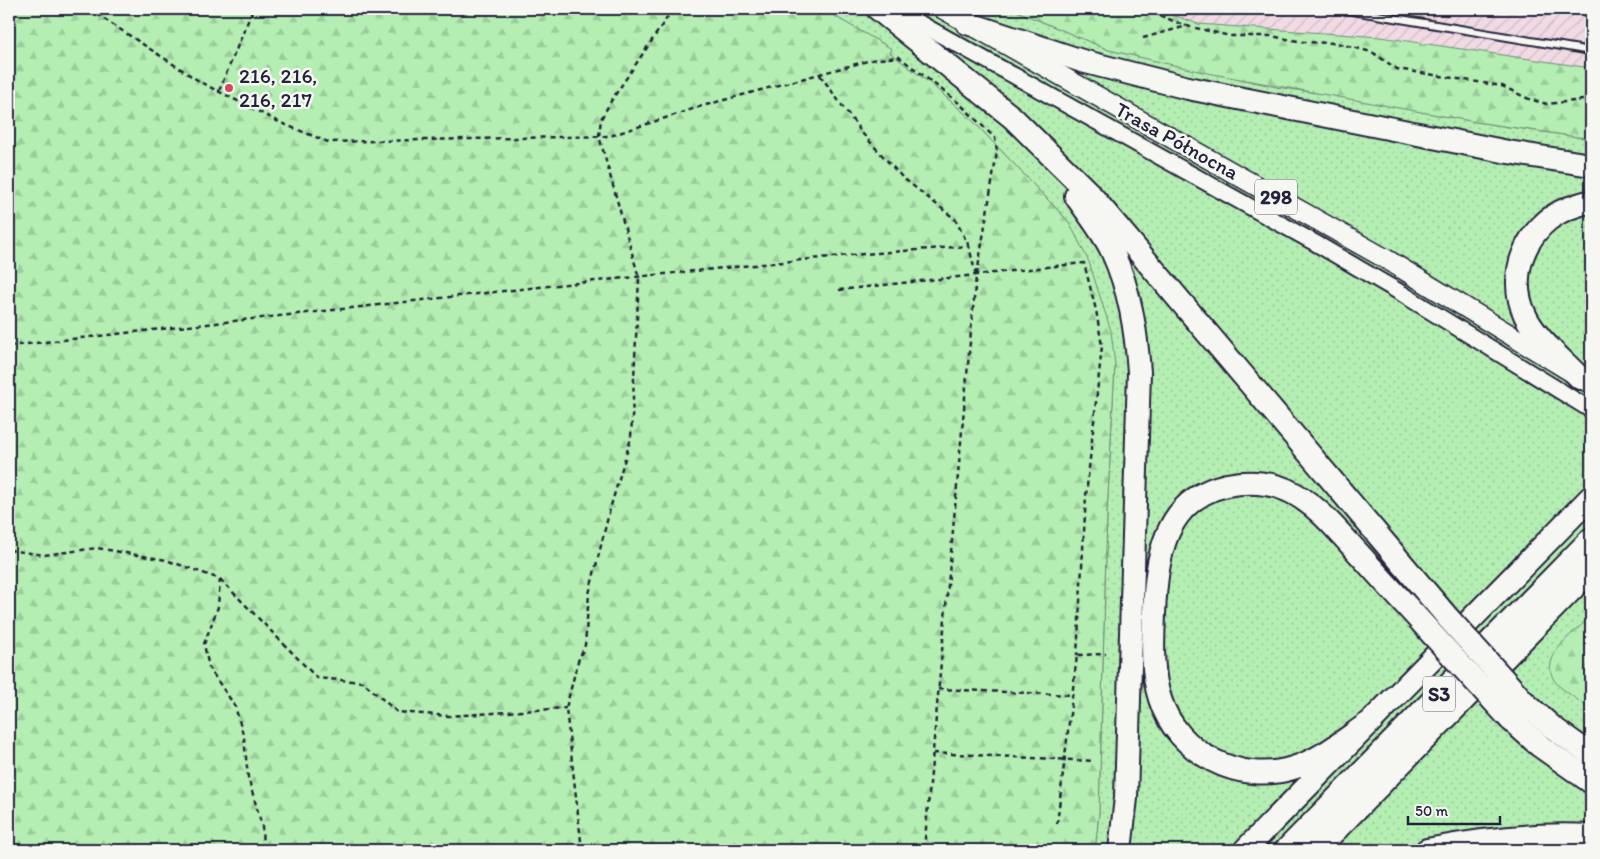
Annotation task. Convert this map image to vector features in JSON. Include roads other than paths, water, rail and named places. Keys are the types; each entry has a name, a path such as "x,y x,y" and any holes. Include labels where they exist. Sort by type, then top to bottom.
{"highway":[{"path":"878,9 950,65 1012,118 1089,193 1449,619 1517,711 1540,746 1591,782"},
{"path":"967,23 1082,61 1188,88 1508,152 1591,165"},
{"path":"1047,151 1112,250 1128,294 1136,329 1139,372 1126,798 1120,850"},
{"path":"1586,381 1540,335 1525,316 1518,293 1519,270 1526,246 1540,227 1562,211 1591,202"},
{"path":"1369,723 1310,762 1291,769 1262,773 1237,770 1216,763 1194,749 1175,729 1160,700 1152,662 1155,581 1162,547 1169,529 1180,513 1194,499 1215,488 1245,482 1265,484 1286,490 1306,500 1329,521 1432,634 1517,711 1552,727 1591,756"},
{"path":"1245,850 1591,497"},
{"name":"S3","path":"1286,850 1591,539"},
{"name":"S3","path":"1316,850 1591,570"},
{"path":"1427,850 1474,841 1525,836 1591,836"}],"main road":[{"name":"Trasa Północna","path":"943,9 1386,258 1586,381"}],"street":[{"name":"Trasa Północna","path":"894,9 1325,249 1591,410"}],"lane":[{"path":"1341,9 1591,51"}],"place":[{"name":"216, 216, 216, 217","path":"229,88"}]}
